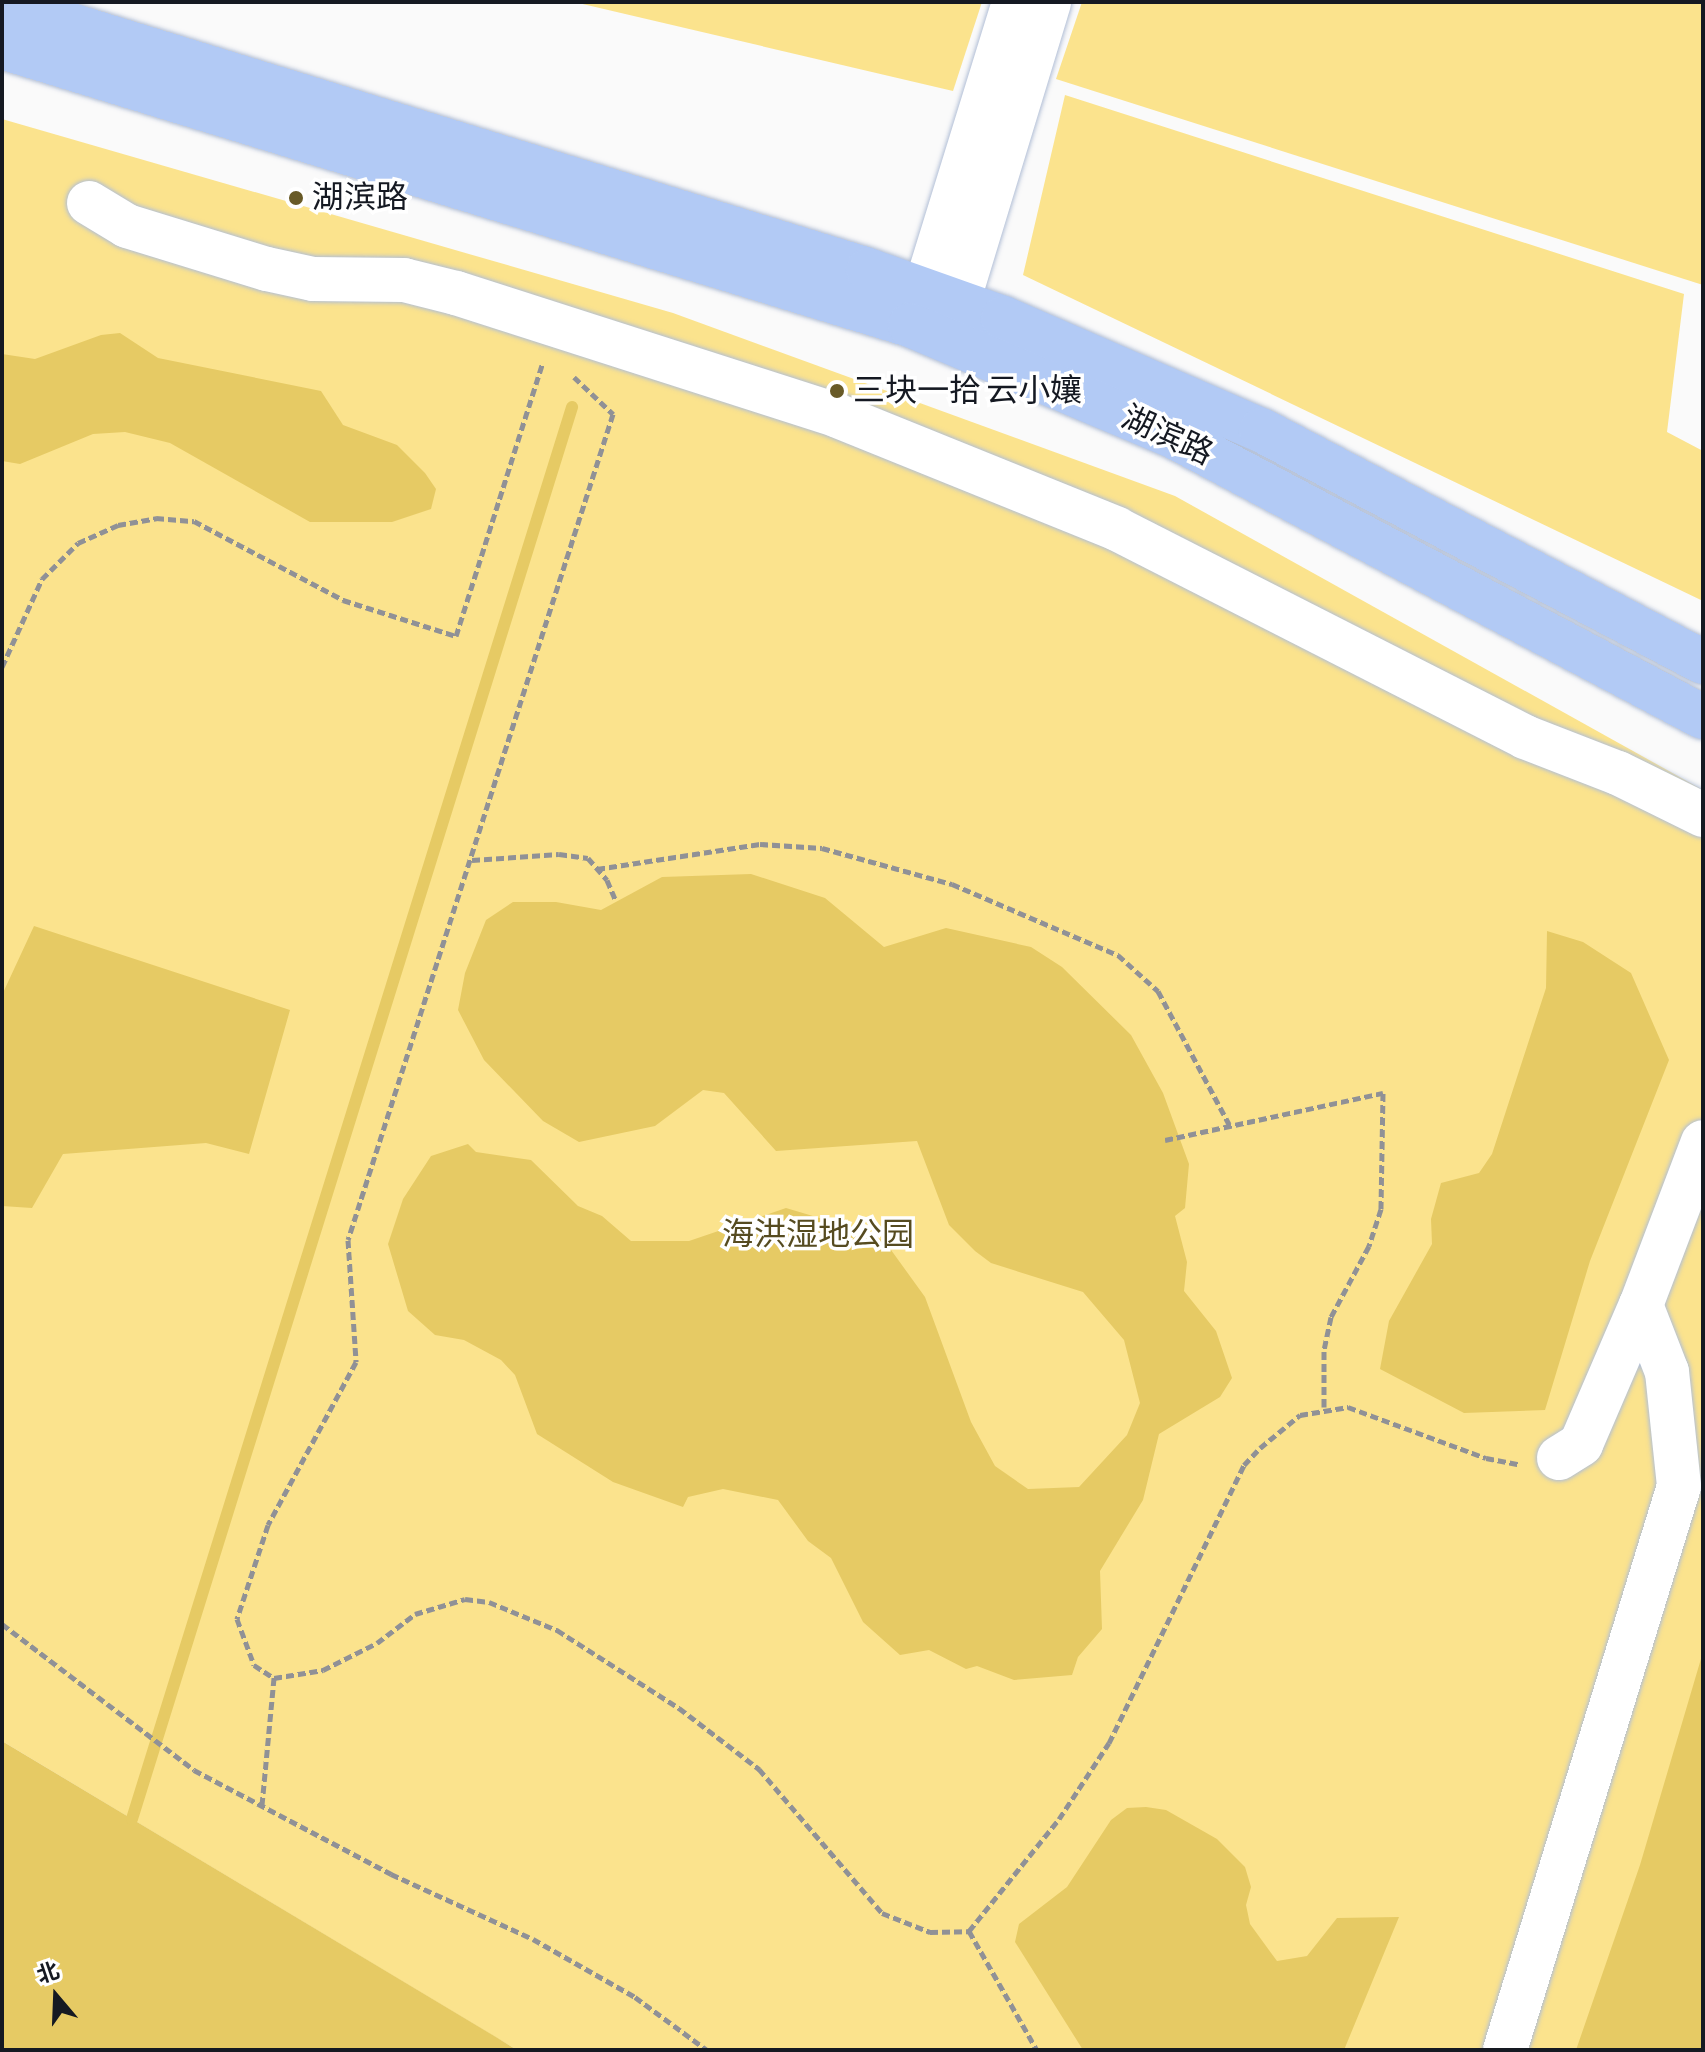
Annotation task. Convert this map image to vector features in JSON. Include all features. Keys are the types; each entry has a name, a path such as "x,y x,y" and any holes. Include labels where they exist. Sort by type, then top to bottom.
{"main road":[{"name":"湖滨路","path":"2,4 942,296 1261,430 1703,662"},
{"name":"湖滨路","path":"2,47 910,325 1171,435 1703,717"}],"lane":[{"path":"942,296 1014,2"},
{"path":"942,296 1049,2"},
{"path":"89,203 127,226 267,269 313,279 404,280 456,293 838,416 1117,529 1525,737 1618,773 1703,815"},
{"path":"1559,1458 1581,1444 1641,1305 1703,1142"},
{"path":"1505,2050 1679,1486 1667,1372 1641,1305"}],"path":[{"path":"2,667 42,579 78,543 118,525 156,518 194,521 343,600 456,636 535,383 546,356 557,363"},
{"path":"568,370 613,414 348,1240 356,1362 268,1525 237,1619 254,1665 274,1678 323,1670 377,1643 415,1614 465,1599 489,1602 557,1630 679,1708 759,1769 882,1913 930,1932 969,1931 1059,1819 1109,1743 1244,1465 1300,1415 1324,1407 1348,1407 1498,1461 1535,1464 1559,1458"},
{"path":"597,869 760,844 822,848 952,884 1118,955 1158,991 1229,1124"},
{"path":"472,860 559,854 588,858 615,899"},
{"path":"1165,1140 1383,1093 1381,1209 1369,1246 1331,1317 1324,1351 1324,1407"},
{"path":"2,1624 194,1770 391,1874 533,1939 635,1997 707,2050"},
{"path":"262,1805 274,1678"},
{"path":"969,1931 1037,2050"}],"green space":[{"path":"574,2 982,2 953,91"},
{"path":"1082,2 1703,2 1703,285 1056,79"},
{"path":"1065,95 1684,294 1667,432 1703,451 1703,601 1023,275"},
{"name":"海洪湿地公园","path":"2,119 673,313 1175,496 1703,790 1703,2050 517,2050 2,1741"}],"shaded area":[{"path":"120,333 158,358 321,391 343,425 397,445 425,473 436,489 431,509 392,522 310,522 170,443 125,432 93,434 20,464 2,461 2,354 35,359 101,335"},
{"path":"751,874 825,898 884,947 946,928 1031,947 1062,967 1131,1035 1163,1093 1189,1164 1185,1208 1175,1216 1187,1262 1184,1291 1216,1331 1232,1378 1220,1397 1159,1434 1143,1500 1100,1571 1102,1629 1078,1657 1072,1675 1014,1680 977,1666 966,1669 929,1650 900,1655 863,1622 831,1558 808,1541 778,1500 723,1489 688,1497 683,1507 613,1482 537,1434 515,1375 501,1360 464,1340 435,1335 408,1311 388,1244 403,1199 431,1156 468,1144 476,1152 531,1160 578,1206 602,1216 631,1241 689,1241 786,1208 870,1233 886,1243 925,1297 971,1422 995,1466 1028,1489 1079,1487 1127,1435 1140,1403 1124,1340 1083,1292 991,1263 975,1251 949,1225 917,1141 776,1151 724,1093 703,1090 655,1126 579,1142 543,1121 484,1060 458,1010 465,973 486,920 513,902 556,902 601,910 662,877"},
{"path":"34,926 290,1010 249,1154 206,1143 63,1154 32,1208 2,1206 2,995"},
{"path":"1547,931 1583,942 1631,973 1669,1060 1590,1261 1545,1410 1464,1413 1380,1369 1389,1321 1432,1244 1431,1219 1441,1183 1479,1173 1492,1154 1546,988"},
{"path":"1703,1652 1703,2050 1576,2050 1640,1865"},
{"path":"2,1741 496,2037 517,2050 2,2050"},
{"path":"1127,1808 1166,1810 1217,1839 1245,1867 1251,1887 1246,1905 1250,1924 1277,1961 1307,1956 1337,1918 1399,1917 1344,2050 1083,2050 1015,1942 1019,1924 1067,1887 1111,1820"}],"waterway":[{"path":"132,1819 572,407"}],"place":[{"name":"湖滨路","path":"296,198"},
{"name":"三块一拾 云小孃","path":"837,391"}]}
